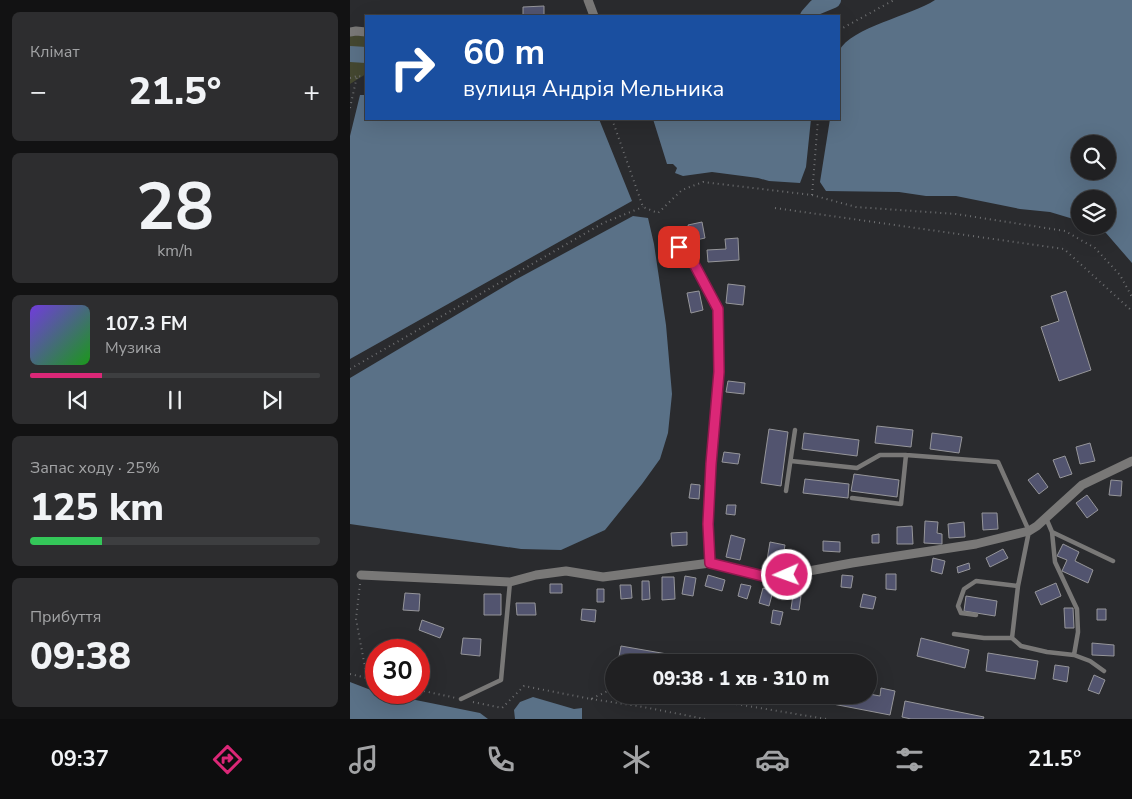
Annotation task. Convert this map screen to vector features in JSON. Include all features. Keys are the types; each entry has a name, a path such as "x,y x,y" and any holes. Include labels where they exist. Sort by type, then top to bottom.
{"street":[{"path":"588,0 594,15"},
{"path":"350,32 365,32"},
{"path":"679,247 692,260 718,309 719,372 710,474 708,524 710,563"},
{"path":"361,575 510,582 536,575 566,571 603,577 710,563 771,578 852,563 976,544 1029,531 1082,485 1132,461"}],"lane":[{"path":"786,491 795,430"},
{"path":"791,461 857,468 880,455 906,455 998,462 1029,531 1018,586 1012,638"},
{"path":"852,498 900,504 906,455"},
{"path":"1046,518 1052,532 1055,562 1077,609 1078,632 1074,655"},
{"path":"1052,532 1113,561"},
{"path":"976,615 961,614 958,606 964,589 976,581 1018,586"},
{"path":"461,699 501,680 510,582"},
{"path":"954,634 984,638 1012,638 1021,646 1047,652 1074,655 1090,661 1104,671"}],"path":[{"path":"840,29 894,0"},
{"path":"350,108 357,76"},
{"path":"350,78 365,76"},
{"path":"612,120 643,207"},
{"path":"812,195 818,120"},
{"path":"350,369 603,224 643,207 658,213 682,190 703,182 812,195 856,206 956,214 1065,231 1095,248 1120,275 1132,297"},
{"path":"775,208 1064,249 1132,311"},
{"path":"361,575 356,619 365,672"},
{"path":"350,674 365,678"},
{"path":"430,692 502,708 524,686 705,719"},
{"path":"591,699 605,692"},
{"path":"736,704 826,719"}],"green space":[{"path":"350,32 365,32 365,75 350,84"}],"water":[{"path":"935,0 1132,0 1132,263 1108,235 1116,235 1116,190 1071,190 1071,218 1050,212 1020,209 956,196 926,196 899,192 826,191 820,182 830,120 840,120 840,50 856,35"},
{"path":"360,95 365,95 365,120 599,120 632,201 350,359 350,136"},
{"path":"653,120 811,120 806,167 800,183 769,181 712,172 683,176 675,173 677,168 673,164 667,164"},
{"path":"633,216 648,218 654,244 666,325 672,394 668,433 660,459 605,530 561,550 521,549 350,524 350,378 515,280"},
{"path":"350,682 365,688 365,704 430,703 480,713 488,719 350,719"},
{"path":"533,697 574,709 582,708 582,719 515,719 514,710 520,702"}],"building":[{"path":"544,6 544,15 523,15 523,7"},
{"path":"702,222 705,238 692,241 688,225"},
{"path":"738,238 739,260 708,262 707,250 726,249 725,239"},
{"path":"728,284 745,286 743,305 726,303"},
{"path":"699,291 703,310 691,313 687,293"},
{"path":"1066,291 1091,370 1059,381 1041,327 1059,321 1051,296"},
{"path":"728,381 745,383 744,394 726,392"},
{"path":"877,426 913,430 911,447 875,443"},
{"path":"769,429 788,432 781,486 761,483"},
{"path":"804,433 859,440 857,456 802,449"},
{"path":"932,433 962,437 959,453 930,449"},
{"path":"1090,443 1095,461 1080,464 1076,447"},
{"path":"724,452 740,454 738,464 722,462"},
{"path":"1065,456 1072,474 1060,478 1053,460"},
{"path":"1038,473 1048,487 1039,494 1028,480"},
{"path":"854,474 899,480 897,497 851,491"},
{"path":"805,479 849,484 848,498 803,493"},
{"path":"1111,480 1122,481 1121,496 1109,495"},
{"path":"691,484 700,485 699,499 689,498"},
{"path":"1087,495 1098,510 1087,518 1076,503"},
{"path":"727,505 736,505 735,515 726,514"},
{"path":"982,513 997,513 998,529 983,530"},
{"path":"925,521 938,522 937,533 942,534 942,544 924,543"},
{"path":"964,522 965,537 949,538 948,524"},
{"path":"912,526 913,544 897,544 897,527"},
{"path":"687,532 687,545 672,546 671,533"},
{"path":"879,534 879,543 872,543 872,535"},
{"path":"731,535 745,539 740,560 726,557"},
{"path":"823,541 840,542 840,552 823,551"},
{"path":"770,542 785,545 782,563 767,560"},
{"path":"1063,544 1079,552 1075,561 1093,570 1088,583 1062,571 1067,560 1057,556"},
{"path":"1003,549 1008,558 990,567 986,558"},
{"path":"933,558 945,561 942,574 931,571"},
{"path":"969,563 970,569 958,573 957,567"},
{"path":"886,574 896,574 896,590 886,589"},
{"path":"708,575 725,580 722,591 705,586"},
{"path":"842,575 853,576 851,588 841,587"},
{"path":"685,576 696,578 693,596 682,594"},
{"path":"662,577 674,577 675,599 662,600"},
{"path":"642,581 649,581 650,599 642,600"},
{"path":"1056,583 1061,596 1041,605 1035,592"},
{"path":"550,584 562,584 562,593 550,593"},
{"path":"741,584 751,586 747,599 738,596"},
{"path":"620,585 631,585 632,598 621,599"},
{"path":"763,588 773,591 769,606 759,603"},
{"path":"597,589 604,589 604,602 597,602"},
{"path":"405,593 420,594 419,611 403,610"},
{"path":"484,594 501,594 501,615 484,615"},
{"path":"863,594 876,597 873,609 860,607"},
{"path":"793,595 801,596 799,610 791,609"},
{"path":"966,596 997,601 995,616 964,611"},
{"path":"516,603 535,603 536,615 517,615"},
{"path":"1064,608 1073,608 1074,628 1065,628"},
{"path":"582,609 596,610 595,622 581,620"},
{"path":"1097,609 1106,609 1106,620 1097,620"},
{"path":"773,610 783,612 780,625 771,623"},
{"path":"422,620 444,628 440,638 419,630"},
{"path":"463,638 481,639 480,656 461,654"},
{"path":"921,638 969,650 965,668 917,656"},
{"path":"1092,643 1114,645 1114,656 1092,655"},
{"path":"621,646 667,654 620,654"},
{"path":"988,653 1038,661 1035,679 986,671"},
{"path":"1055,665 1069,667 1067,682 1053,679"},
{"path":"1094,675 1105,680 1099,694 1088,690"},
{"path":"881,688 895,691 890,715 833,704 877,704 877,695 880,696"},
{"path":"905,701 984,717 983,719 911,719 902,717"}],"waterway":[{"path":"809,15 816,7 833,0"},
{"path":"350,54 365,55"}],"route":[{"path":"679,247 692,260 718,309 719,372 708,524 710,563 771,578 787,575"}]}
